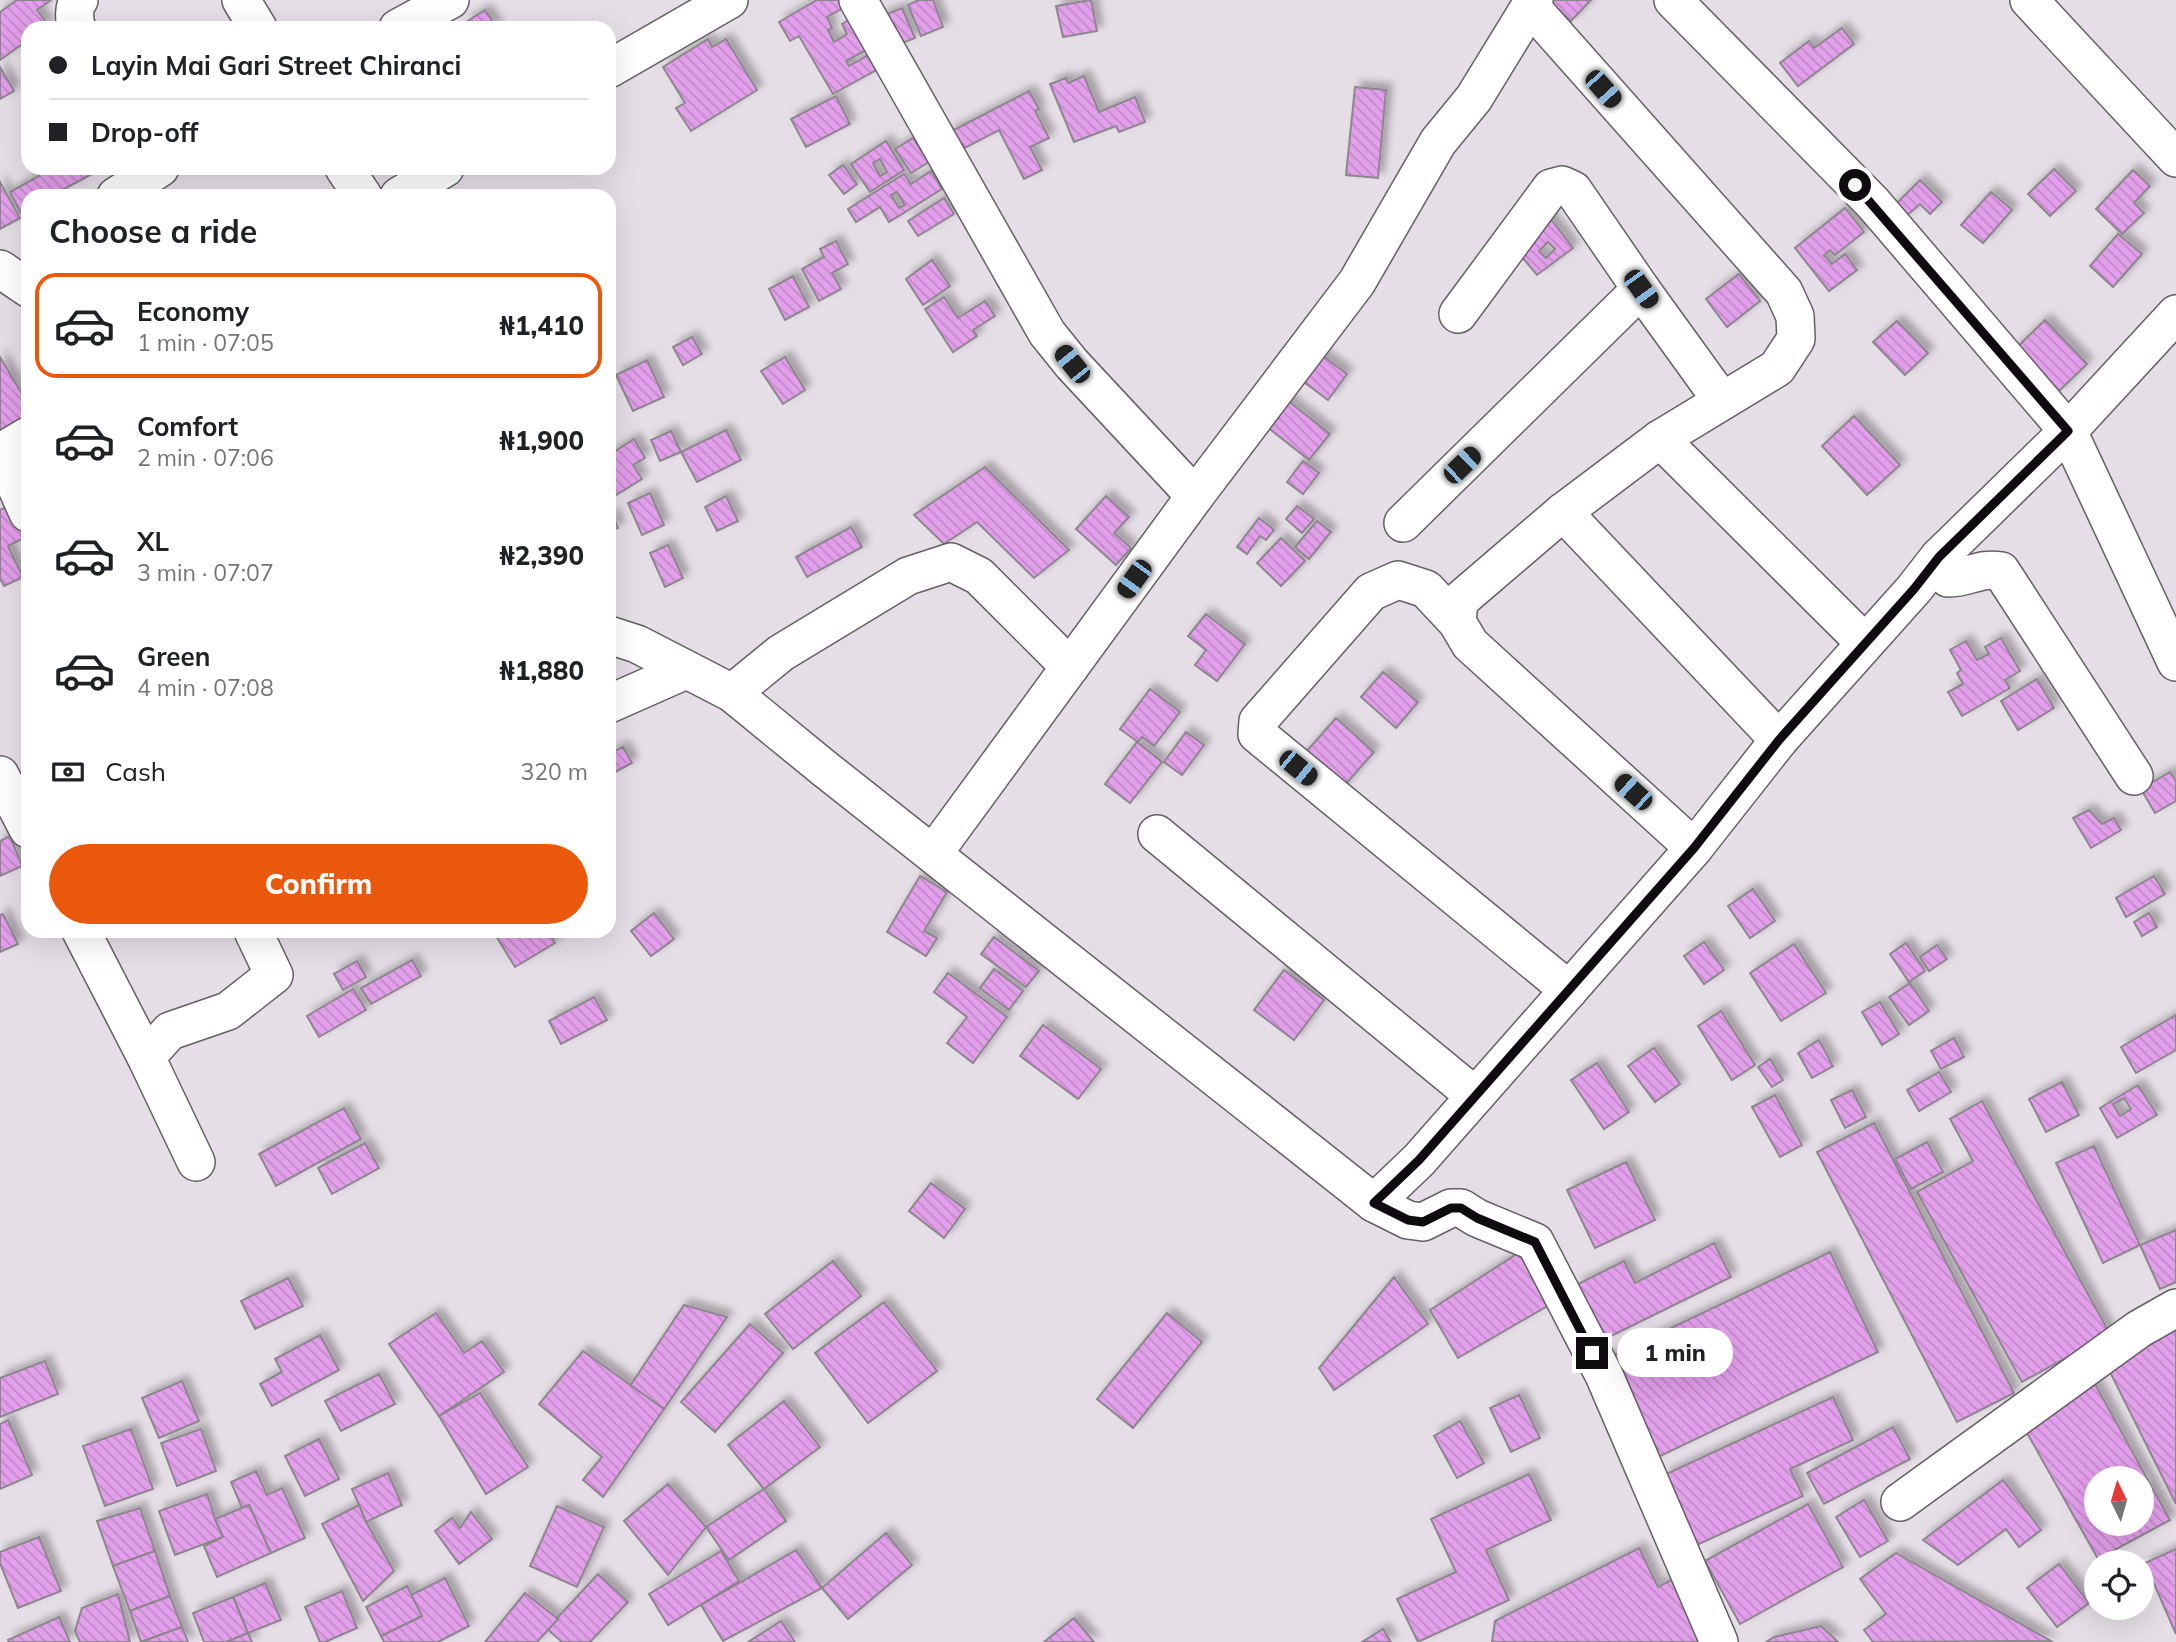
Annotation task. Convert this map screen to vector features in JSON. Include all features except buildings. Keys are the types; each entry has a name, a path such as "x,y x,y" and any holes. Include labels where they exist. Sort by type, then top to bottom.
{"street":[{"path":"75,21 76,4 79,0"},
{"path":"241,0 253,21"},
{"path":"411,21 450,0"},
{"path":"616,65 729,0"},
{"path":"858,0 1047,333 1072,364 1195,496"},
{"path":"1673,0 1873,204 2068,431 2176,662"},
{"path":"2029,0 2176,158"},
{"path":"933,854 1195,496 1357,282 1438,142 1474,98 1532,4 1784,292 1795,316 1796,340 1777,368 1660,439 1563,512 1459,601 1457,622"},
{"path":"126,189 146,175"},
{"path":"410,189 434,175"},
{"path":"1458,314 1551,188 1562,186 1573,190 1722,401"},
{"path":"1402,523 1641,289"},
{"path":"1374,1203 1419,1160 1694,848 1779,740 1914,589 1939,557 2068,431 2176,314"},
{"path":"1660,439 1865,643"},
{"path":"10,447 14,486 21,500"},
{"path":"1563,512 1779,740"},
{"path":"1939,557 1948,578 1963,578 1985,568 2001,571 2134,776"},
{"path":"732,693 781,653 908,576 951,562 979,576 1069,667"},
{"path":"1569,990 1256,734 1258,720 1371,592 1398,580 1426,589 1457,622 1470,644 1694,848"},
{"path":"616,637 637,644 732,693 1374,1203 1408,1220 1423,1222 1451,1208 1461,1208 1477,1218 1535,1242 1604,1375 1719,1642"},
{"path":"616,702 686,670"},
{"path":"0,775 21,816"},
{"path":"1157,834 1475,1096"},
{"path":"85,938 196,1162"},
{"path":"146,1057 170,1031 229,1012 274,975 256,938"},
{"path":"1900,1502 2139,1329 2176,1308"}],"route":[{"path":"1592,1353 1535,1242 1477,1218 1461,1208 1451,1208 1423,1222 1408,1220 1374,1203 1419,1160 1694,848 1779,740 1914,589 1939,557 2068,431 1855,185"}]}
